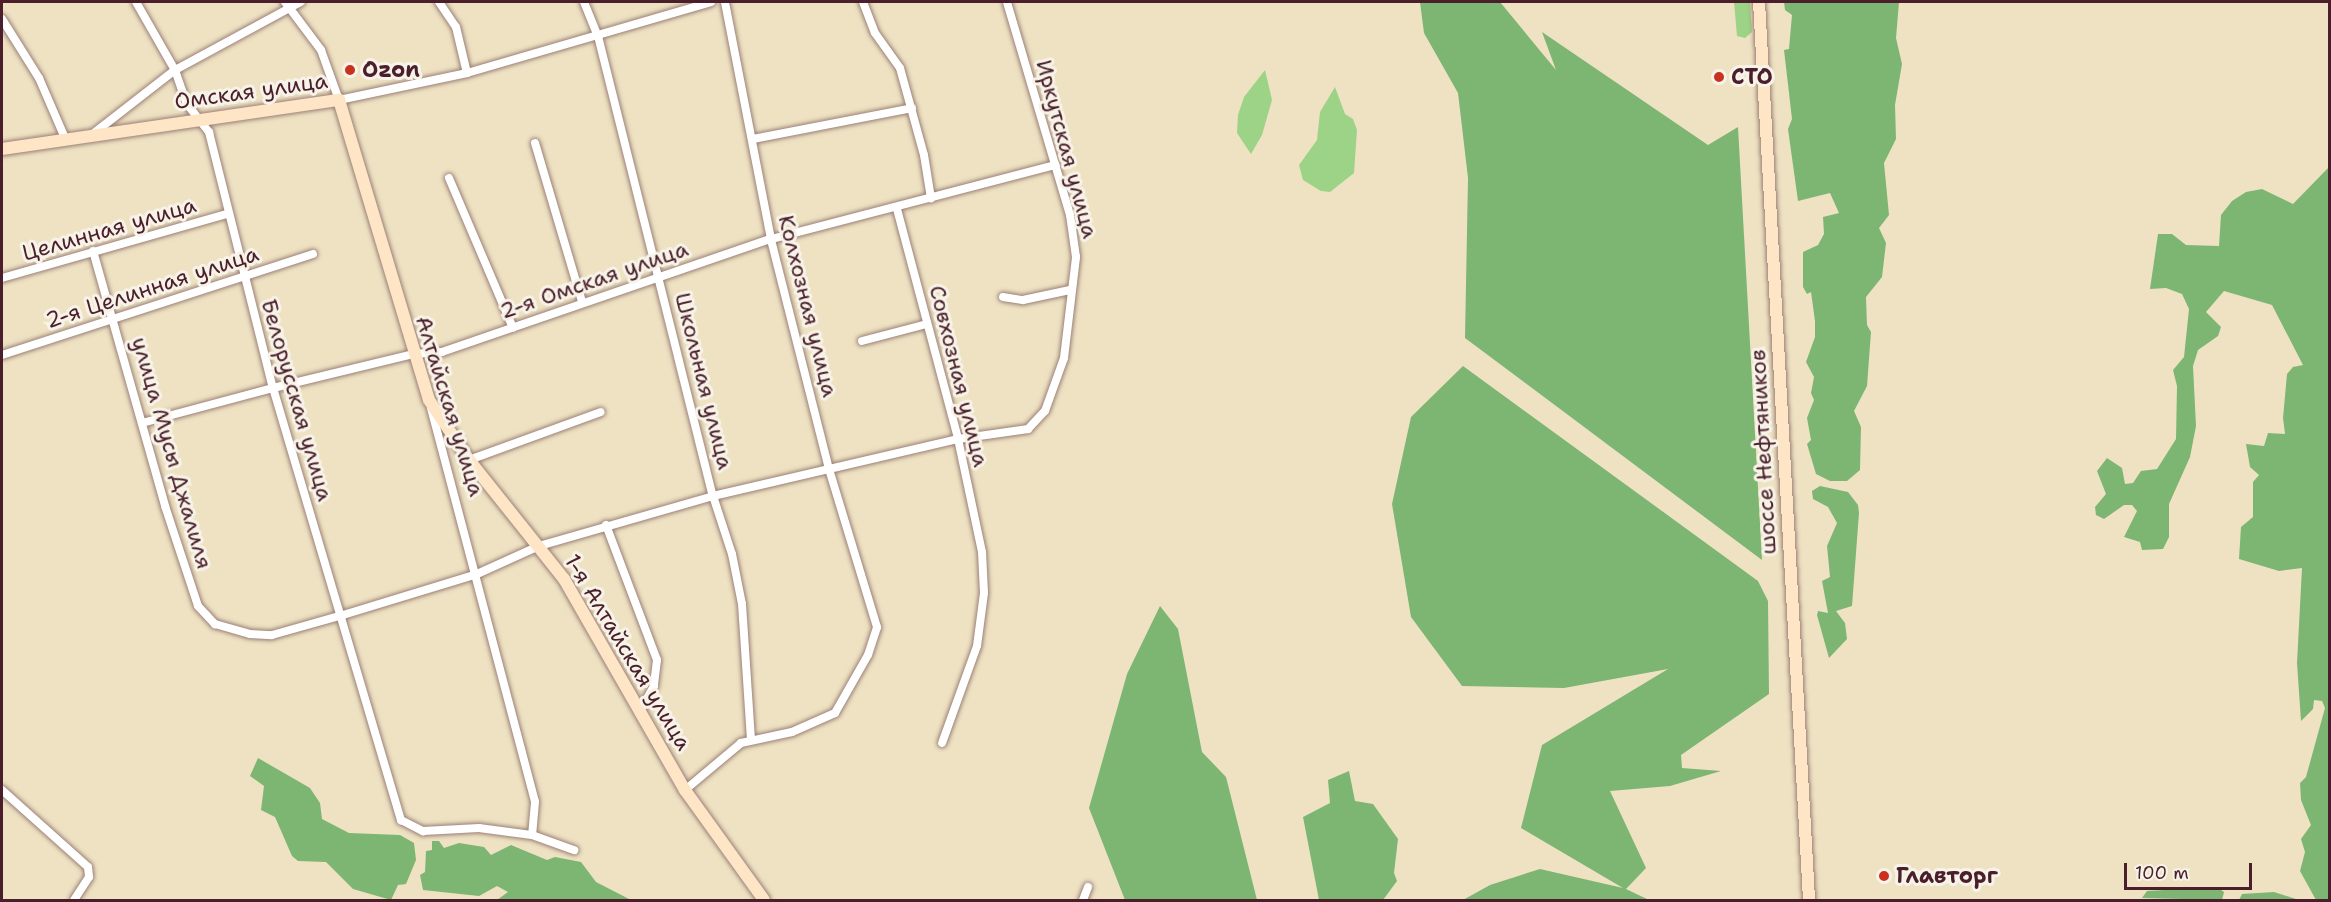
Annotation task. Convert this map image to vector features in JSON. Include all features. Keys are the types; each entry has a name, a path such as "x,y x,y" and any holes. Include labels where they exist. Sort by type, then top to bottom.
{"street":[{"name":"Белорусская улица","path":"136,2 175,70 188,104 209,132 227,214 273,388 343,615 401,820 423,831 479,828 532,835"},
{"path":"94,133 175,70 287,5 300,2"},
{"path":"439,2 456,27 467,73"},
{"name":"Школьная улица","path":"584,2 598,36 713,496 732,554 742,604 751,739"},
{"name":"Омская улица","path":"2,149 94,133 339,100 467,73 711,2"},
{"name":"Колхозная улица","path":"725,2 771,239 829,469 876,615 876,633 868,655 835,713 792,732 751,739"},
{"path":"863,2 875,33 900,68 912,108 931,198"},
{"name":"Иркутская улица","path":"1007,2 1056,165 1076,257 1070,290 1064,358 1045,411"},
{"name":"шоссе Нефтяников","path":"1759,2 1809,900"},
{"name":"Алтайская улица","path":"287,5 321,50 339,100 429,400 477,574 535,802 532,835"},
{"path":"2,19 39,78 65,138"},
{"path":"753,139 912,108"},
{"path":"535,143 582,302"},
{"name":"2-я Омская улица","path":"142,423 414,354 442,352 659,274 771,239 897,209 1056,165"},
{"path":"450,178 513,328"},
{"name":"Совхозная улица","path":"897,209 958,439 982,552 984,593 977,646 942,743"},
{"name":"Целинная улица","path":"2,278 227,214"},
{"name":"улица Мусы Джалиля","path":"93,252 198,606 215,624 250,634 272,635 343,615 477,574 538,546 713,496 958,439 1029,429 1045,411"},
{"name":"2-я Целинная улица","path":"2,355 244,279 264,269 314,254"},
{"path":"1003,297 1023,300 1070,290"},
{"path":"862,341 927,324"},
{"name":"1-я Алтайская улица","path":"429,400 469,459 573,594 685,790 764,900"},
{"path":"469,459 601,412"},
{"path":"606,525 657,660 654,687 639,713"},
{"path":"685,790 725,753 751,739"},
{"path":"2,790 84,862 89,877 74,900"},
{"path":"532,835 574,850"},
{"path":"1083,900 1088,887"}],"green space":[{"path":"1420,2 1500,2 1556,70 1542,32 1708,145 1738,127 1762,560 1465,338 1468,178 1458,93 1424,33"},
{"path":"1734,2 1750,2 1752,32 1745,38 1737,36"},
{"path":"1784,2 1899,2 1896,38 1902,64 1895,105 1896,139 1884,163 1889,215 1879,228 1886,243 1882,277 1866,297 1867,325 1871,332 1867,386 1854,411 1861,427 1860,470 1847,481 1830,481 1816,474 1807,444 1811,440 1807,418 1814,400 1811,393 1814,377 1806,362 1815,337 1815,321 1811,292 1807,294 1803,287 1803,252 1818,245 1824,234 1823,217 1839,213 1830,193 1798,201 1788,129 1792,119 1784,50 1789,49 1792,15 1785,10"},
{"path":"1265,70 1272,100 1262,135 1251,154 1237,133 1238,115 1244,97"},
{"path":"1335,87 1345,114 1353,119 1357,130 1354,173 1330,192 1321,191 1303,180 1299,165 1317,140 1320,112"},
{"path":"2329,167 2330,900 2316,900 2300,871 2305,852 2301,839 2311,825 2301,800 2300,783 2306,777 2325,708 2322,701 2314,700 2313,709 2301,721 2297,663 2302,568 2279,571 2239,559 2241,527 2253,517 2253,482 2259,475 2250,467 2246,444 2264,446 2268,433 2285,434 2283,418 2287,374 2293,367 2303,365 2272,305 2224,291 2206,312 2221,327 2218,336 2198,350 2193,366 2196,426 2190,457 2169,504 2169,537 2163,549 2142,550 2140,542 2124,537 2137,511 2132,505 2124,505 2104,519 2096,515 2095,507 2106,494 2097,471 2107,458 2122,468 2125,484 2133,483 2141,471 2157,469 2176,439 2177,386 2173,370 2184,357 2189,309 2182,294 2166,288 2150,289 2158,234 2172,234 2186,245 2219,246 2221,215 2232,201 2246,192 2262,189 2293,204"},
{"path":"1463,366 1758,581 1768,601 1769,694 1681,755 1682,768 1721,771 1670,786 1610,791 1646,868 1626,889 1649,900 1463,900 1490,885 1540,869 1623,888 1521,828 1542,745 1668,669 1564,688 1462,686 1411,617 1392,504 1411,417"},
{"path":"1820,486 1848,492 1858,505 1859,513 1852,606 1836,611 1845,623 1847,639 1829,658 1817,615 1818,611 1828,613 1822,581 1830,577 1827,546 1837,523 1828,507 1813,499 1812,491"},
{"path":"1160,606 1178,629 1202,752 1226,777 1257,900 1125,900 1089,808 1127,674"},
{"path":"258,758 310,788 320,803 322,819 349,833 400,835 414,843 416,860 406,884 398,885 391,900 353,889 326,862 298,861 292,856 275,817 261,810 264,786 250,776"},
{"path":"1349,771 1355,801 1373,804 1398,839 1394,873 1397,881 1383,900 1319,900 1303,817 1330,803 1328,780"},
{"path":"432,841 439,841 444,848 459,843 484,847 491,855 511,845 547,860 555,857 581,862 596,882 631,900 497,900 508,892 497,886 479,896 423,890 420,875 425,872 426,851 432,850"},
{"path":"2217,887 2224,892 2222,900 2142,898 2147,891"},
{"path":"2274,892 2299,900 2239,900 2242,894"}],"place":[{"name":"Ozon","path":"350,70"},
{"name":"СТО","path":"1719,77"},
{"name":"Главторг","path":"1884,876"}]}
